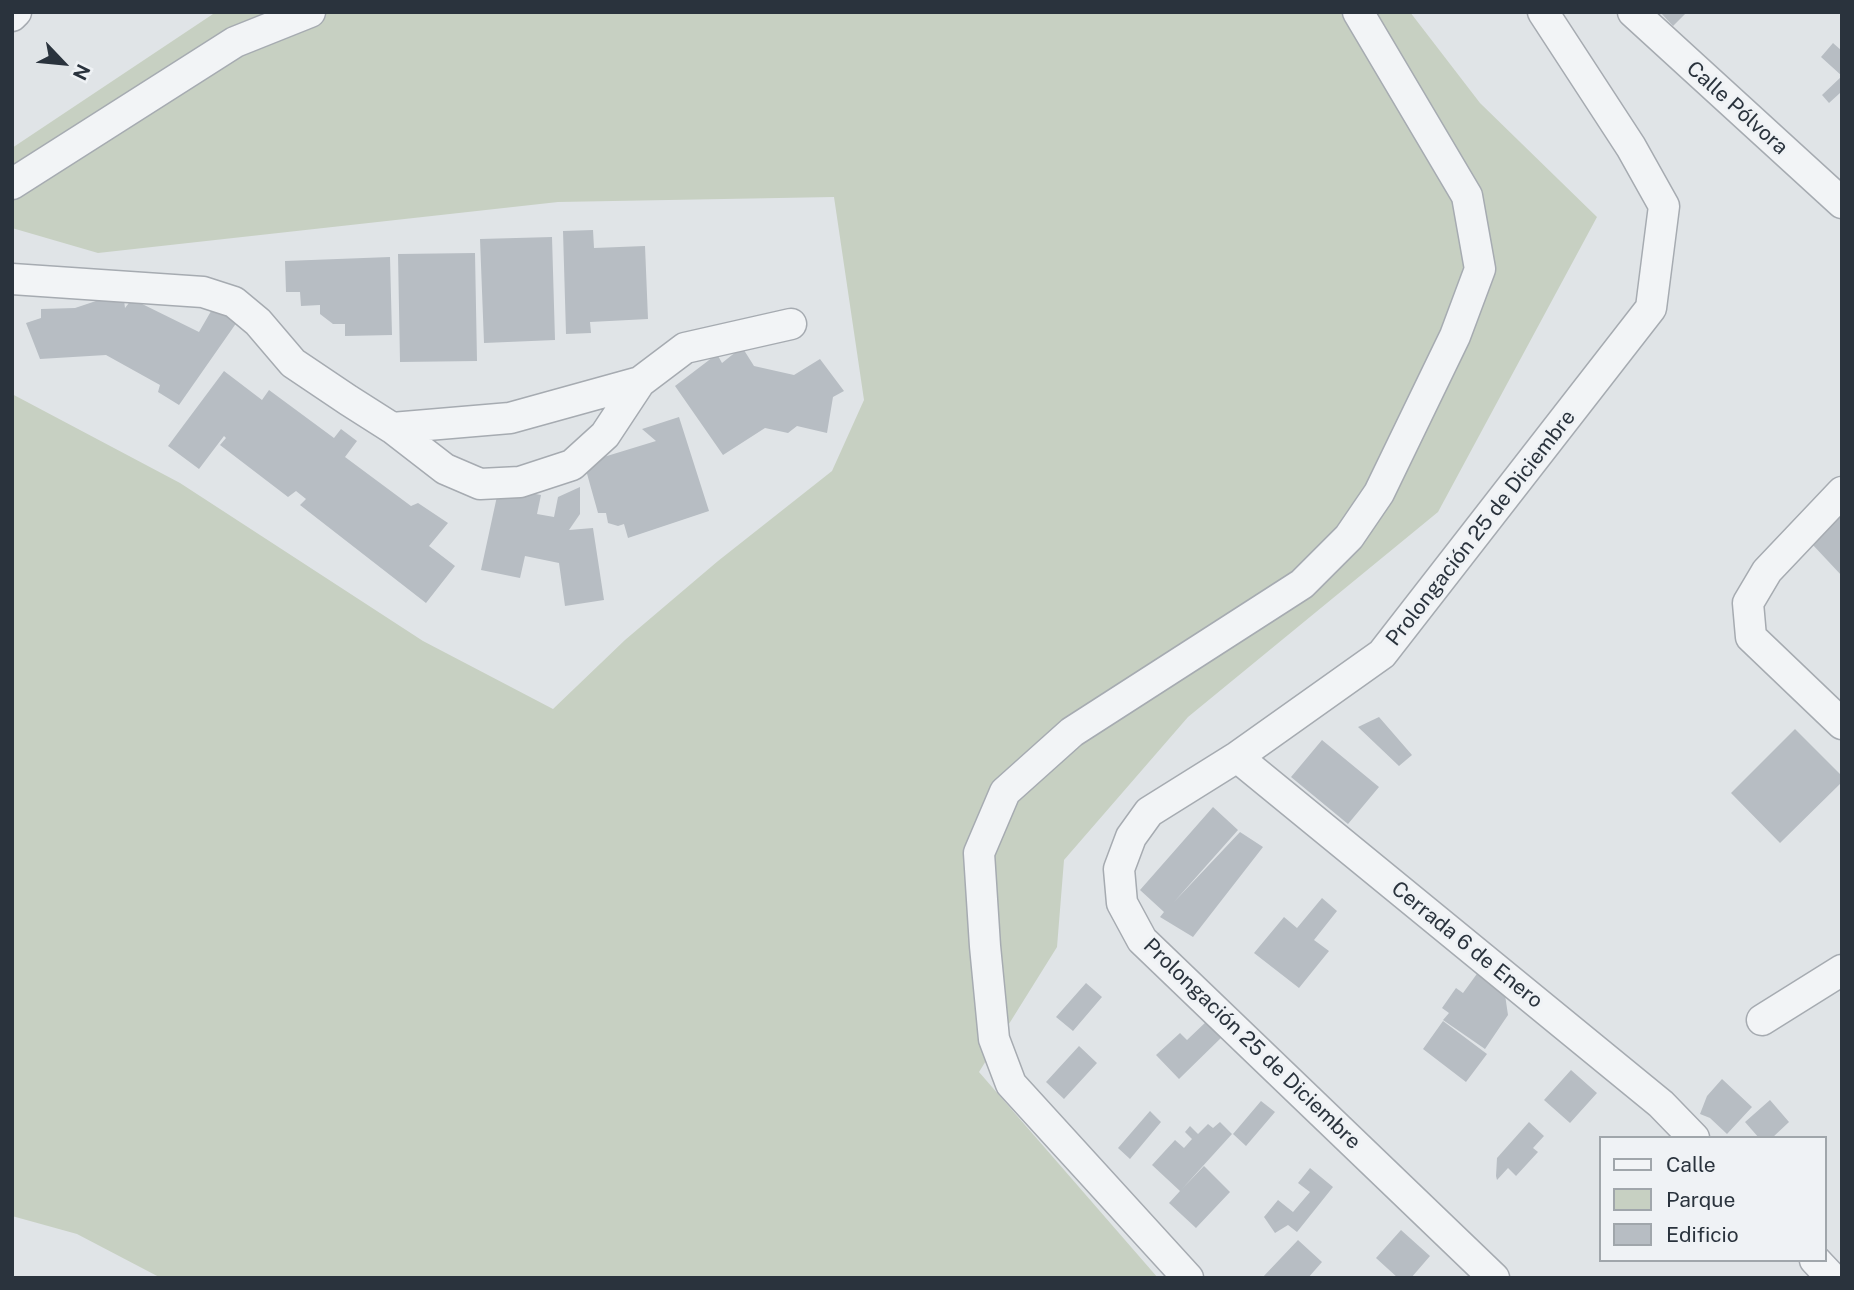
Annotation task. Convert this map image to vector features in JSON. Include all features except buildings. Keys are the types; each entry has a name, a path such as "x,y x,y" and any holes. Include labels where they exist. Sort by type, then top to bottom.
{"street":[{"path":"12,16 16,12"},
{"path":"12,184 235,43 310,12"},
{"path":"1188,1278 1011,1084 994,1039 979,853 1005,792 1072,732 1302,584 1349,537 1379,493 1455,336 1480,269 1467,195 1357,12"},
{"name":"Prolongación 25 de Diciembre","path":"1494,1278 1142,940 1122,903 1119,869 1131,837 1149,812 1237,757 1382,654 1651,308 1664,206 1631,147 1543,12"},
{"name":"Calle Pólvora","path":"1633,12 1842,202"},
{"path":"12,279 203,292 234,302 258,322 293,363 392,428 445,468 480,484 520,482 572,466 605,435 640,382 685,348 791,324"},
{"path":"392,428 510,418 640,382"},
{"path":"1842,492 1767,570 1748,603 1751,637 1842,724"},
{"name":"Cerrada 6 de Enero","path":"1237,757 1661,1104 1692,1136"},
{"path":"1762,1020 1842,970"},
{"path":"1817,1262 1832,1278"}],"green space":[{"path":"216,12 1410,12 1480,103 1597,217 1438,512 1188,717 1064,860 1057,947 979,1072 1158,1278 161,1278 77,1234 12,1216 12,394 180,483 423,641 553,709 625,640 718,561 832,471 864,400 834,197 558,202 98,253 12,228 12,148"}]}
